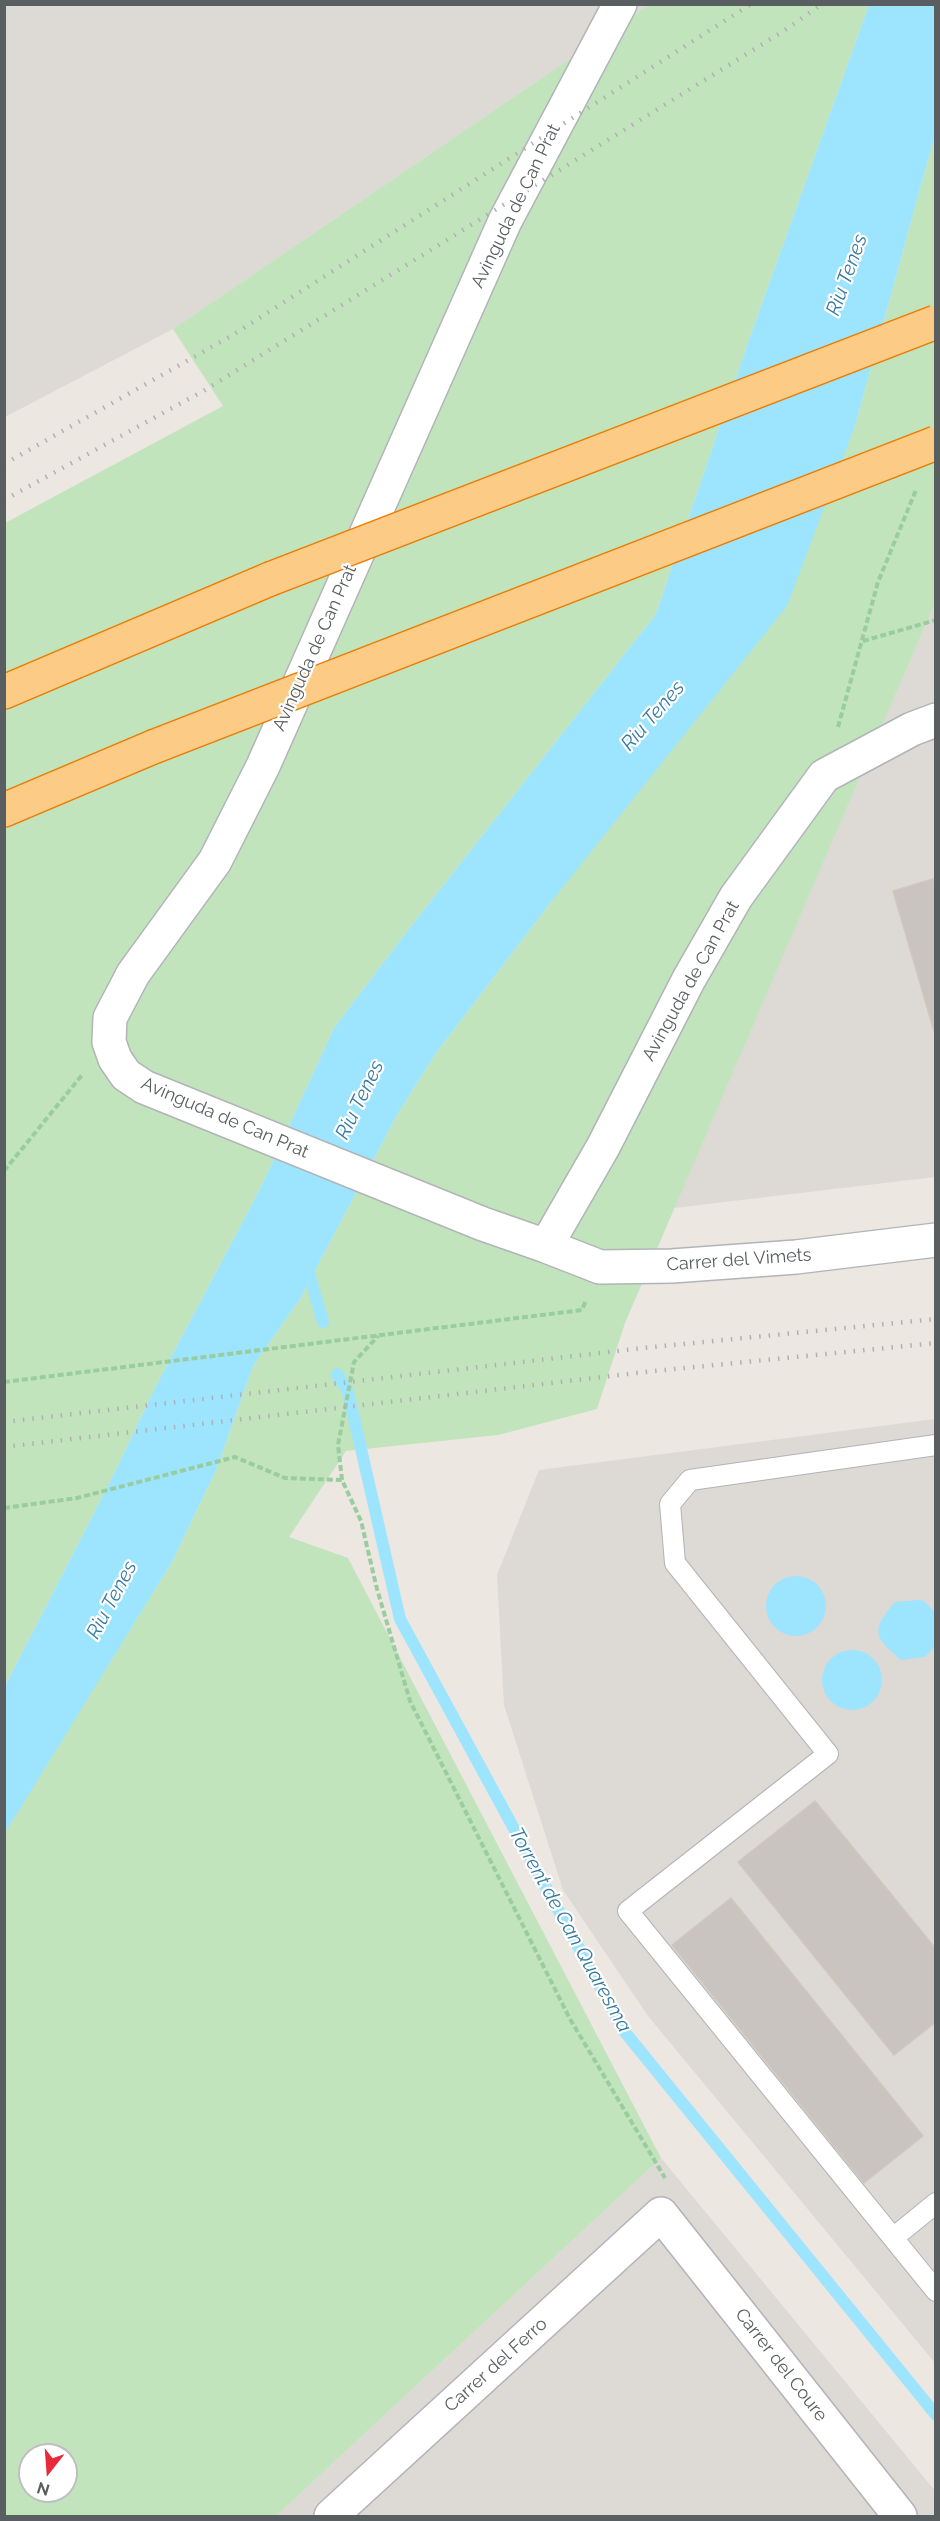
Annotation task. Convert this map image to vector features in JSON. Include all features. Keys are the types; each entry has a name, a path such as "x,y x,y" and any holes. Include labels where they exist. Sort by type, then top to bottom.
{"highway":[{"path":"4,692 270,579 936,322"},
{"path":"4,810 153,747 936,443"}],"street":[{"name":"Avinguda de Can Prat","path":"620,4 505,221 262,766 215,861 133,974 110,1018 109,1042 115,1059 126,1075 144,1087 483,1224 546,1246 603,1147 689,979 736,897 824,776 912,729 936,720"},
{"name":"Carrer del Vimets","path":"546,1246 600,1267 672,1266 796,1257 936,1240"},
{"name":"Carrer del Ferro","path":"331,2517 661,2214"},
{"name":"Carrer del Coure","path":"661,2214 900,2517"}],"lane":[{"path":"936,1445 690,1480 670,1504 675,1563 828,1754 628,1911 936,2291"},
{"path":"892,2238 936,2203"}],"path":[{"path":"824,776 878,582 918,485"},
{"path":"862,641 936,620"},
{"path":"4,1170 109,1042"},
{"path":"4,1382 582,1310 600,1267"},
{"path":"379,1335 354,1362 338,1445 342,1480 361,1521 377,1589 410,1701 570,2019 665,2178 661,2214"},
{"path":"4,1508 77,1498 235,1457 285,1478 342,1480"}],"shaded area":[{"path":"5,5 649,5 173,329 5,417"},
{"path":"935,603 935,1177 674,1208"},
{"path":"935,1419 935,2363 648,2016 563,1890 504,1705 497,1575 539,1470"},
{"path":"661,2158 936,2492 935,2516 276,2516"}],"green space":[{"path":"649,5 869,5 749,340 656,614 334,1028 261,1187 158,1382 110,1482 5,1686 5,523 223,406 173,329"},
{"path":"935,134 935,603 625,1323 597,1409 498,1435 346,1451 289,1537 348,1558 661,2158 276,2516 5,2516 4,1833 172,1562 217,1468 253,1366 300,1299 397,1115 436,1053 551,902 855,426"}],"water":[{"name":"Riu Tenes","path":"869,5 935,5 935,134 855,426 787,606 551,902 436,1053 397,1115 300,1299 253,1366 217,1468 172,1562 5,1833 5,1686 110,1482 158,1382 261,1187 334,1028 656,614 749,340"},
{"path":"790,1576 802,1576 813,1581 821,1589 826,1606 824,1618 813,1631 802,1636 790,1636 779,1631 771,1623 766,1612 766,1600 771,1589 779,1581"},
{"path":"924,1601 935,1612 935,1646 925,1657 901,1660 880,1638 879,1626 895,1602"},
{"path":"846,1650 858,1650 869,1655 877,1663 882,1680 880,1692 869,1705 858,1710 846,1710 835,1705 827,1697 822,1686 822,1674 827,1663 835,1655"}],"building":[{"path":"936,878 936,1038 893,891"},
{"path":"815,1801 936,1949 936,2022 894,2055 738,1862"},
{"path":"731,1898 923,2136 864,2183 672,1945"}],"waterway":[{"name":"Torrent de Can Quaresma","path":"306,1263 323,1322"},
{"name":"Torrent de Can Quaresma","path":"337,1374 348,1392 400,1619 624,2031 936,2415"}],"railway":[{"path":"4,464 231,336 751,4"},
{"path":"4,500 205,390 782,32 822,4"},
{"path":"4,1422 643,1348 936,1319"},
{"path":"4,1447 645,1372 936,1343"}]}
